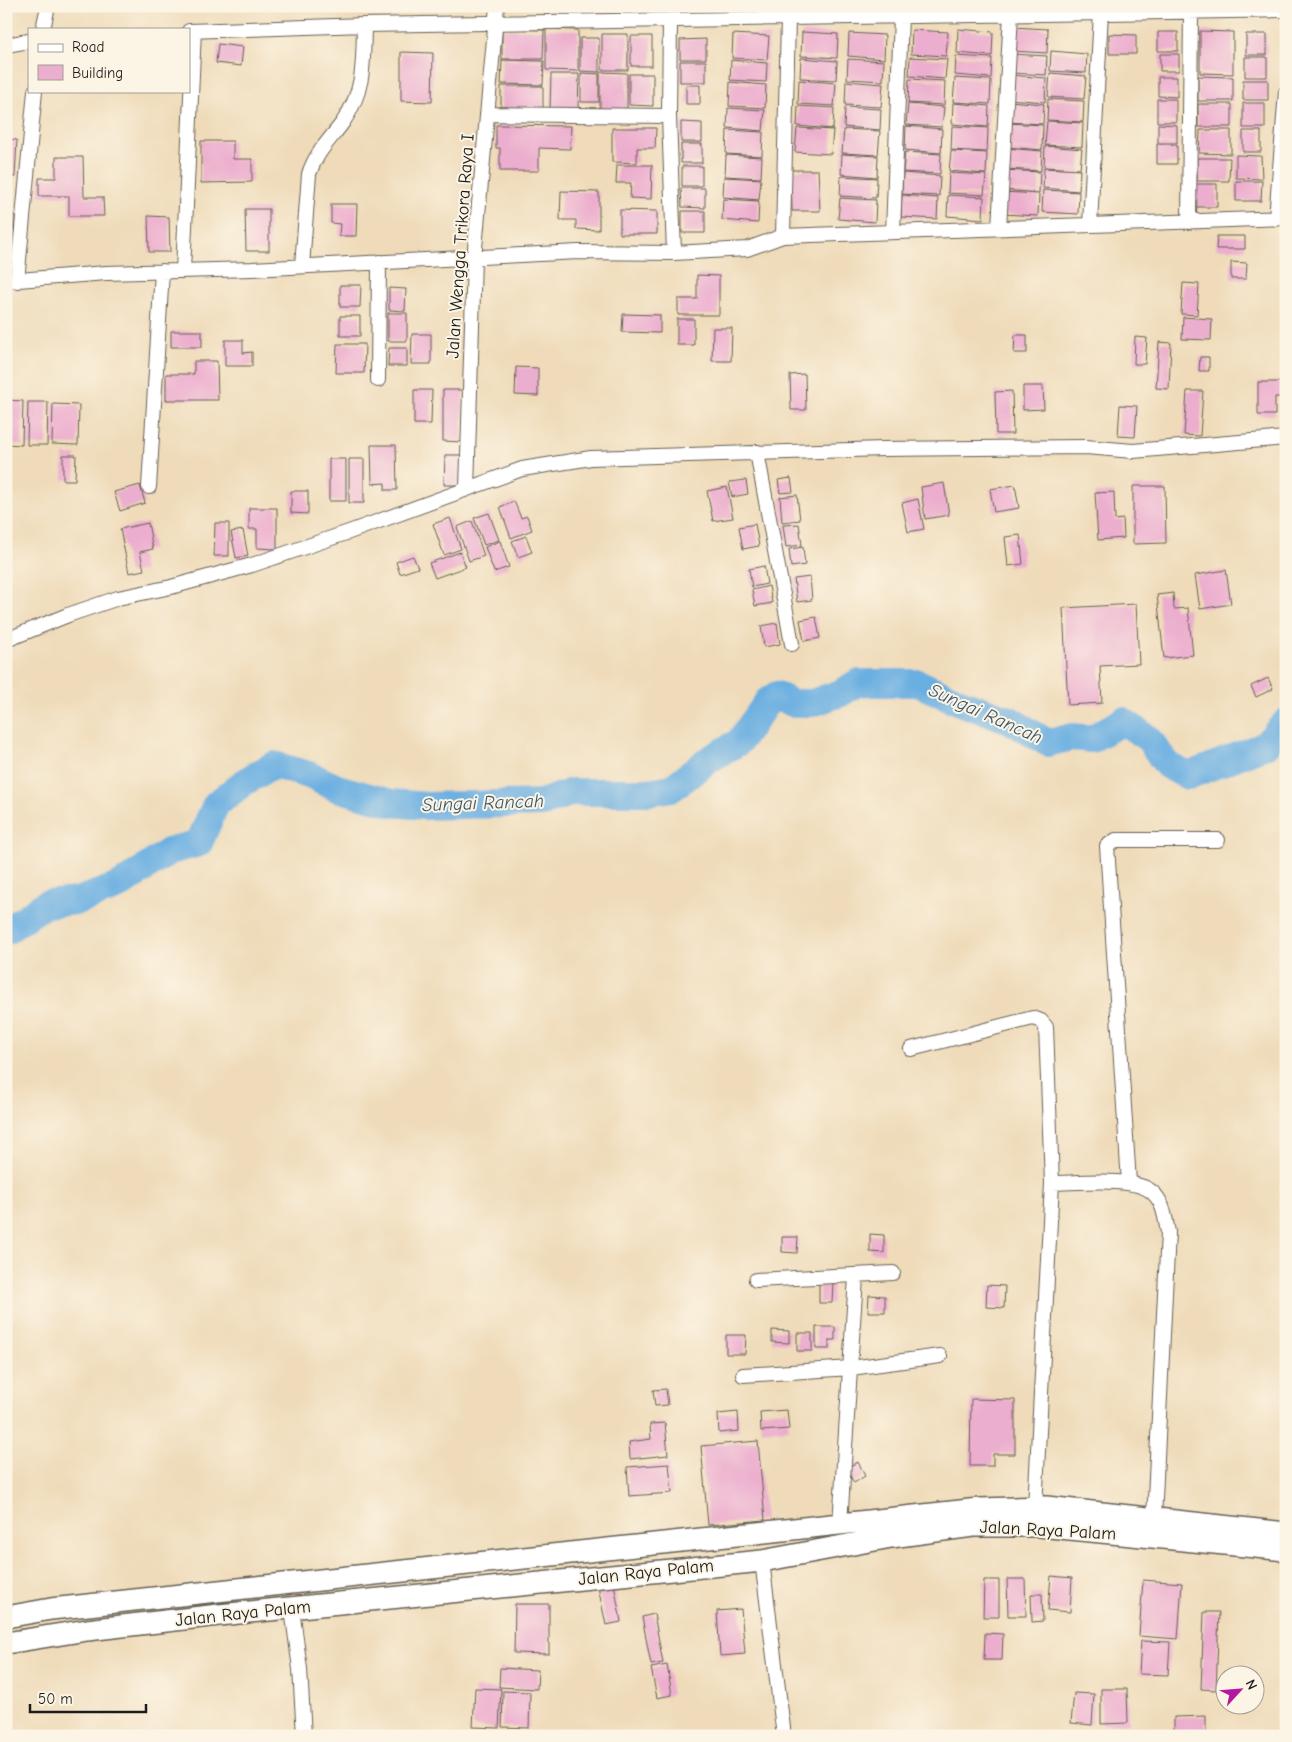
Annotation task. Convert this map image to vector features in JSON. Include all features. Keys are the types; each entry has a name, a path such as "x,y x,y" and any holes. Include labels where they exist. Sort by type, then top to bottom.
{"main road":[{"name":"Jalan Raya Palam","path":"6,1617 71,1607 980,1509 1035,1508 1154,1519 1255,1539 1286,1550"},
{"name":"Jalan Raya Palam","path":"6,1643 147,1623 762,1561 891,1537 973,1526 1039,1526 1203,1540 1255,1539 1286,1533"}],"street":[{"path":"43,28 48,6"},
{"name":"Jalan Wengga Trikora Raya I","path":"467,489 474,259 496,6"},
{"path":"190,65 191,31 364,25 901,16 925,11 1011,14 1160,9 1190,11 1269,8 1286,10"},
{"path":"1189,222 1190,11"},
{"path":"1090,225 1101,12"},
{"path":"999,228 1011,14"},
{"path":"893,232 901,16"},
{"path":"783,236 788,18"},
{"path":"670,20 669,116 674,253"},
{"path":"302,266 309,174 314,159 342,123 361,88 364,25"},
{"path":"6,45 28,41"},
{"path":"35,92 11,281 106,273 474,259 578,252 674,253 747,249 783,236 1281,218 1286,92"},
{"path":"184,271 189,92"},
{"path":"487,114 669,116"},
{"path":"378,380 379,262"},
{"path":"149,487 162,271"},
{"path":"6,640 118,598 252,565 522,469 591,458 757,452 1086,447 1133,451 1286,438"},
{"path":"757,452 792,644"},
{"path":"1129,1183 1107,846 1116,840 1218,840"},
{"path":"910,1049 1032,1018 1041,1021 1046,1027 1052,1183 1035,1508"},
{"path":"1052,1183 1129,1183 1144,1187 1159,1200 1165,1216 1168,1232 1154,1519"},
{"path":"756,1280 856,1277 892,1273"},
{"path":"840,1524 856,1277"},
{"path":"742,1375 851,1368 940,1356"},
{"path":"762,1561 784,1736"},
{"path":"292,1609 300,1669 304,1736"}],"building":[{"path":"1013,27 1048,29 1047,53 1011,51"},
{"path":"502,29 544,30 543,59 502,59"},
{"path":"546,29 578,30 578,71 546,70"},
{"path":"958,29 993,32 992,56 957,53"},
{"path":"912,30 948,32 946,56 911,54"},
{"path":"1200,31 1233,32 1233,74 1200,73"},
{"path":"802,32 838,34 837,58 801,56"},
{"path":"1158,32 1178,32 1178,51 1158,51"},
{"path":"849,33 885,35 884,59 848,56"},
{"path":"602,34 628,34 628,70 602,70"},
{"path":"733,34 769,36 767,60 732,58"},
{"path":"1109,34 1136,35 1136,54 1109,54"},
{"path":"1246,34 1267,34 1267,55 1246,55"},
{"path":"631,36 652,36 652,66 631,66"},
{"path":"580,38 599,38 599,72 580,71"},
{"path":"706,39 706,59 680,59 680,40"},
{"path":"218,44 243,47 241,66 216,63"},
{"path":"1051,51 1087,54 1086,73 1050,71"},
{"path":"401,52 433,53 432,102 401,101"},
{"path":"1011,54 1047,56 1046,75 1010,73"},
{"path":"1160,54 1179,54 1179,71 1160,71"},
{"path":"956,56 992,58 991,78 955,75"},
{"path":"910,57 947,59 945,79 909,76"},
{"path":"1245,57 1267,57 1267,77 1245,77"},
{"path":"801,58 837,61 836,80 800,78"},
{"path":"848,59 884,61 883,81 847,79"},
{"path":"502,60 544,61 543,85 501,84"},
{"path":"731,60 767,63 766,82 730,80"},
{"path":"680,61 706,61 706,82 680,82"},
{"path":"600,72 627,73 627,110 600,109"},
{"path":"581,73 599,74 599,102 581,102"},
{"path":"1050,73 1086,76 1084,99 1048,97"},
{"path":"551,74 579,74 578,110 550,110"},
{"path":"629,74 653,74 653,106 629,105"},
{"path":"1010,75 1046,78 1045,102 1008,99"},
{"path":"1198,76 1233,77 1233,101 1198,101"},
{"path":"1158,77 1177,77 1177,97 1158,96"},
{"path":"955,78 991,80 990,104 953,102"},
{"path":"909,79 945,81 944,105 908,103"},
{"path":"799,80 836,83 834,106 798,104"},
{"path":"1243,80 1268,80 1268,100 1243,100"},
{"path":"846,81 883,84 881,107 845,105"},
{"path":"730,82 766,85 765,108 729,106"},
{"path":"686,85 700,85 700,104 686,104"},
{"path":"501,86 543,86 543,112 501,111"},
{"path":"1048,99 1084,101 1083,122 1047,120"},
{"path":"1157,99 1176,99 1176,122 1157,122"},
{"path":"1008,101 1044,104 1043,124 1007,122"},
{"path":"953,103 989,106 988,127 952,124"},
{"path":"1243,103 1265,103 1265,128 1243,128"},
{"path":"908,104 944,107 942,127 906,125"},
{"path":"1198,104 1232,104 1232,127 1198,127"},
{"path":"798,106 834,108 833,129 797,126"},
{"path":"845,107 881,109 880,130 844,127"},
{"path":"728,108 765,110 763,131 727,128"},
{"path":"1047,121 1083,123 1082,147 1045,145"},
{"path":"681,122 702,123 702,142 681,142"},
{"path":"1007,123 1043,125 1042,150 1006,147"},
{"path":"1158,124 1177,125 1177,143 1158,143"},
{"path":"496,125 571,126 570,149 539,148 539,171 500,171 500,148 496,148"},
{"path":"906,126 942,129 941,153 905,150"},
{"path":"952,126 988,128 987,152 951,150"},
{"path":"612,128 656,128 655,148 637,148 637,163 612,162"},
{"path":"797,128 833,130 831,154 795,152"},
{"path":"844,129 880,131 878,155 842,153"},
{"path":"727,130 763,132 762,156 726,154"},
{"path":"1200,130 1231,130 1231,154 1199,153"},
{"path":"1243,131 1261,131 1261,152 1243,152"},
{"path":"6,139 17,140 15,177 6,176"},
{"path":"201,141 233,141 233,159 252,159 252,182 201,183"},
{"path":"681,144 702,144 702,163 681,163"},
{"path":"1157,144 1177,145 1177,164 1157,164"},
{"path":"1045,146 1082,149 1080,169 1044,167"},
{"path":"1006,148 1042,151 1041,171 1004,169"},
{"path":"951,151 987,153 986,174 949,171"},
{"path":"905,152 941,154 940,174 903,172"},
{"path":"842,154 878,156 877,177 841,174"},
{"path":"726,155 762,157 761,178 725,176"},
{"path":"1236,155 1261,156 1262,179 1236,178"},
{"path":"56,157 83,157 84,197 103,197 104,216 69,216 69,196 39,196 39,178 56,178"},
{"path":"1197,158 1230,158 1229,181 1197,181"},
{"path":"617,165 652,165 651,199 630,198 631,183 616,183"},
{"path":"682,166 702,166 702,186 682,186"},
{"path":"1044,168 1080,170 1079,191 1043,188"},
{"path":"791,170 818,170 820,211 792,211"},
{"path":"1004,170 1040,172 1039,193 1003,190"},
{"path":"903,173 940,176 939,196 902,194"},
{"path":"949,173 986,175 984,195 948,193"},
{"path":"841,176 877,178 876,198 840,196"},
{"path":"724,177 761,179 759,200 723,197"},
{"path":"1236,181 1262,181 1261,201 1236,201"},
{"path":"1196,184 1217,184 1217,207 1196,207"},
{"path":"681,188 705,188 705,208 682,207"},
{"path":"1043,190 1079,192 1078,214 1042,212"},
{"path":"561,191 599,192 599,230 576,229 576,220 560,220"},
{"path":"1003,192 1039,194 1038,216 1002,214"},
{"path":"902,195 938,198 937,219 901,217"},
{"path":"948,195 984,197 983,219 947,216"},
{"path":"840,198 876,200 875,222 838,219"},
{"path":"723,199 759,201 758,223 722,220"},
{"path":"331,204 357,204 356,236 339,236 340,224 331,223"},
{"path":"245,209 269,209 269,251 246,251"},
{"path":"620,210 657,211 657,234 620,234"},
{"path":"682,211 705,211 705,233 682,233"},
{"path":"6,213 14,214 12,264 6,264"},
{"path":"148,216 169,217 170,252 149,252"},
{"path":"1217,236 1245,236 1245,249 1216,249"},
{"path":"1231,262 1247,263 1246,279 1231,279"},
{"path":"697,275 719,276 719,315 678,315 678,299 697,299"},
{"path":"1183,283 1199,284 1197,315 1181,314"},
{"path":"340,285 361,285 360,307 340,307"},
{"path":"389,288 406,289 405,311 389,310"},
{"path":"388,313 407,313 407,341 388,341"},
{"path":"623,314 660,315 660,333 622,332"},
{"path":"340,316 360,316 360,336 340,336"},
{"path":"1183,317 1212,319 1211,340 1182,339"},
{"path":"677,319 694,319 694,345 677,345"},
{"path":"713,328 732,328 731,361 712,361"},
{"path":"171,331 202,331 202,347 171,347"},
{"path":"412,334 431,334 431,364 411,364"},
{"path":"1015,335 1027,335 1027,353 1014,353"},
{"path":"1135,337 1147,338 1145,364 1134,364"},
{"path":"225,340 243,340 243,353 252,352 252,366 225,366"},
{"path":"1159,342 1171,343 1169,389 1156,388"},
{"path":"337,344 365,344 364,373 336,373"},
{"path":"389,348 407,348 407,366 388,366"},
{"path":"1200,357 1209,357 1209,371 1199,371"},
{"path":"194,361 217,361 218,400 166,400 166,374 194,374"},
{"path":"516,367 538,368 538,396 515,395"},
{"path":"805,374 806,410 791,410 790,375"},
{"path":"1258,382 1282,382 1282,397 1275,397 1275,415 1258,415"},
{"path":"1023,386 1043,386 1044,409 1023,410"},
{"path":"414,390 432,390 431,424 414,424"},
{"path":"443,390 463,390 462,442 443,441"},
{"path":"1012,391 1013,434 996,434 995,392"},
{"path":"1187,391 1203,391 1200,436 1184,435"},
{"path":"6,400 23,401 22,445 6,444"},
{"path":"28,402 48,402 47,445 27,445"},
{"path":"53,404 79,405 78,445 52,444"},
{"path":"1120,405 1137,406 1135,437 1118,436"},
{"path":"371,445 396,445 397,490 385,490 385,483 372,484"},
{"path":"63,455 76,455 75,480 63,480"},
{"path":"445,455 461,455 461,485 444,485"},
{"path":"329,459 346,459 346,501 329,501"},
{"path":"349,459 364,459 364,503 349,503"},
{"path":"791,478 793,492 780,493 778,480"},
{"path":"746,480 748,494 732,497 729,482"},
{"path":"944,483 949,515 925,519 921,487"},
{"path":"140,485 145,503 120,511 114,492"},
{"path":"1015,485 1019,508 994,512 990,489"},
{"path":"1133,486 1165,486 1166,543 1133,544"},
{"path":"727,487 733,518 713,521 707,491"},
{"path":"291,491 308,491 308,514 291,513"},
{"path":"1114,492 1115,520 1123,519 1124,538 1098,540 1095,493"},
{"path":"797,495 800,520 782,522 780,497"},
{"path":"918,499 924,529 908,532 902,503"},
{"path":"514,501 521,518 527,516 532,530 511,538 500,507"},
{"path":"249,508 277,508 277,549 257,548 257,529 249,529"},
{"path":"489,513 499,540 484,545 474,518"},
{"path":"450,518 461,549 444,555 433,524"},
{"path":"472,521 484,556 469,561 457,527"},
{"path":"148,523 153,549 140,552 144,570 129,573 120,529"},
{"path":"215,523 229,523 229,556 214,556"},
{"path":"755,524 759,546 743,549 739,527"},
{"path":"799,524 802,545 786,547 783,525"},
{"path":"243,530 248,556 236,558 231,532"},
{"path":"1020,535 1023,564 1008,566 1005,537"},
{"path":"526,536 532,552 518,557 512,541"},
{"path":"500,541 509,567 494,572 485,547"},
{"path":"803,547 805,565 791,567 789,549"},
{"path":"460,552 466,567 435,578 429,563"},
{"path":"413,556 418,568 400,574 396,562"},
{"path":"764,566 767,584 752,587 749,569"},
{"path":"1226,570 1231,604 1200,609 1195,575"},
{"path":"810,577 812,600 797,602 794,579"},
{"path":"769,586 772,603 755,606 752,590"},
{"path":"1173,593 1174,609 1188,608 1193,655 1164,658 1157,595"},
{"path":"1136,604 1139,664 1100,666 1102,703 1068,705 1063,608"},
{"path":"816,617 820,638 804,641 800,620"},
{"path":"777,623 780,644 764,647 761,626"},
{"path":"1268,678 1273,689 1256,697 1251,686"},
{"path":"870,1234 884,1235 884,1253 870,1252"},
{"path":"782,1237 798,1237 797,1253 782,1252"},
{"path":"819,1281 833,1282 832,1303 819,1303"},
{"path":"987,1285 1005,1286 1004,1308 986,1307"},
{"path":"869,1295 885,1296 885,1312 868,1312"},
{"path":"816,1327 835,1327 835,1340 829,1340 829,1349 816,1349"},
{"path":"772,1330 789,1331 789,1343 772,1342"},
{"path":"797,1333 812,1333 812,1351 797,1351"},
{"path":"726,1335 746,1335 745,1354 726,1354"},
{"path":"666,1389 668,1405 655,1406 653,1390"},
{"path":"971,1399 1015,1400 1015,1454 993,1454 993,1466 970,1466"},
{"path":"787,1410 789,1429 761,1431 760,1412"},
{"path":"738,1412 739,1431 719,1433 718,1414"},
{"path":"665,1423 668,1455 630,1459 629,1442 651,1439 650,1424"},
{"path":"758,1441 765,1520 708,1525 701,1446"},
{"path":"858,1462 865,1476 854,1483 846,1468"},
{"path":"669,1464 672,1493 629,1496 627,1467"},
{"path":"1051,1576 1072,1578 1070,1612 1048,1610"},
{"path":"1007,1579 1025,1579 1026,1616 1008,1616"},
{"path":"984,1580 999,1580 999,1617 983,1617"},
{"path":"1143,1580 1182,1583 1178,1639 1139,1636"},
{"path":"614,1584 621,1622 606,1625 598,1587"},
{"path":"1031,1594 1042,1594 1043,1621 1032,1622"},
{"path":"515,1604 549,1604 549,1654 514,1653"},
{"path":"741,1609 745,1654 720,1656 717,1611"},
{"path":"1204,1612 1219,1612 1217,1664 1214,1664 1214,1690 1201,1689"},
{"path":"654,1614 663,1663 651,1665 642,1617"},
{"path":"985,1633 1003,1634 1002,1660 984,1660"},
{"path":"1141,1641 1170,1642 1168,1675 1139,1674"},
{"path":"667,1665 672,1695 657,1698 651,1668"},
{"path":"500,1668 538,1670 537,1689 499,1687"},
{"path":"475,1688 501,1689 499,1728 473,1727"},
{"path":"1101,1689 1127,1689 1128,1723 1101,1724"},
{"path":"503,1691 530,1692 529,1728 502,1727"},
{"path":"1074,1693 1094,1694 1092,1725 1071,1723"},
{"path":"1206,1716 1206,1736 1174,1736 1174,1717"}],"waterway":[{"name":"Sungai Rancah","path":"6,931 45,904 77,901 119,886 170,851 199,843 216,804 246,781 274,765 309,775 337,788 391,803 426,806 542,803 572,792 648,792 672,788 710,759 739,742 768,701 777,695 792,703 812,703 841,693 857,683 918,683 962,703 1010,720 1048,743 1072,737 1091,739 1123,721 1149,739 1167,765 1188,776 1265,745 1286,722"}]}
